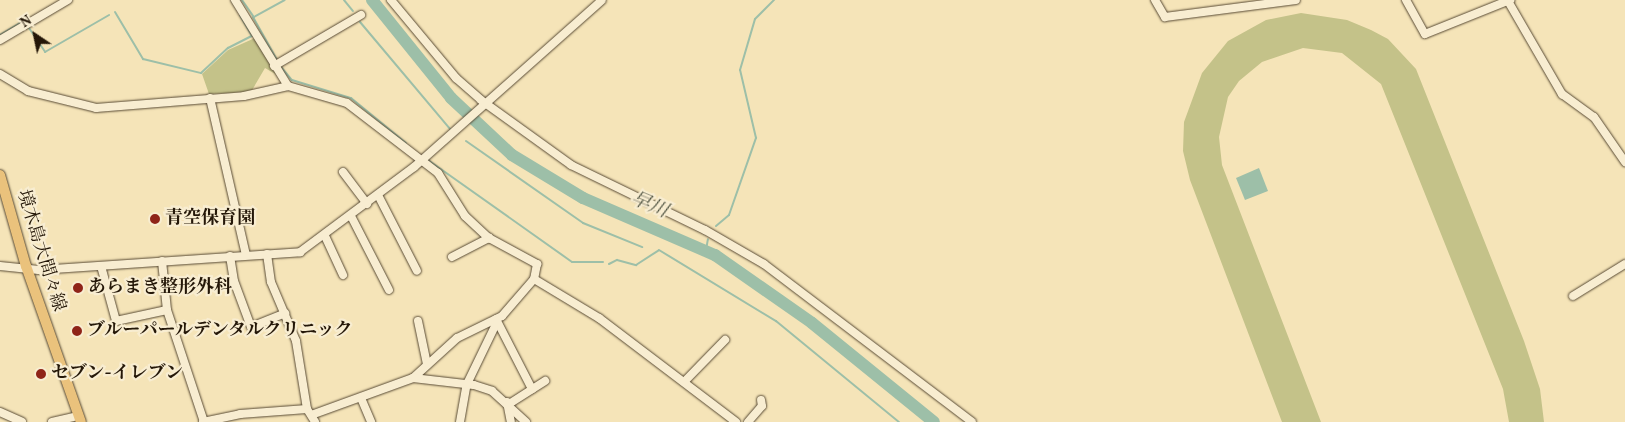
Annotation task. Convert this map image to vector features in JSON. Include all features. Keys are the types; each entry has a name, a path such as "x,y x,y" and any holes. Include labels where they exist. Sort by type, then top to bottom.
{"main road":[{"name":"境木島大間々線","path":"0,174 4,205 79,419"}],"street":[{"path":"48,0 53,8"},
{"path":"0,40 68,0"},
{"path":"235,0 288,86"},
{"path":"391,0 456,78 484,105 571,165 705,230 764,264 972,422"},
{"path":"0,266 101,266 300,252 325,236 420,161 602,0"},
{"path":"1155,0 1165,17 1296,0"},
{"path":"1406,0 1424,34 1509,0 1562,94 1594,117 1625,162"},
{"path":"274,66 362,15"},
{"path":"0,74 28,91 96,108 210,98 288,86 347,103 438,173 465,216 489,238 508,252 535,261 534,279 496,320 467,384 460,422"},
{"path":"210,98 246,255"},
{"path":"343,172 367,204"},
{"path":"378,194 416,271"},
{"path":"351,216 389,290"},
{"path":"325,236 343,275"},
{"path":"452,257 489,238"},
{"path":"266,254 271,282 296,341 312,415"},
{"path":"230,256 234,280 251,327 285,313"},
{"path":"162,261 167,310 203,422 240,414 312,415 361,398 413,378 457,338 496,320"},
{"path":"1573,296 1625,264"},
{"path":"101,266 116,322 167,310"},
{"path":"534,279 599,318 736,422"},
{"path":"496,320 532,389"},
{"path":"418,321 427,364"},
{"path":"684,382 726,340"},
{"path":"413,378 467,384 492,392 508,403 526,422"},
{"path":"508,403 545,381"},
{"path":"361,398 371,422"},
{"path":"748,422 762,406 761,400"},
{"path":"508,403 511,422"},
{"path":"0,412 22,422"},
{"path":"52,422 79,419"}],"shaded area":[{"path":"1301,13 1347,20 1371,30 1388,39 1416,69 1524,341 1540,389 1544,422 1509,422 1503,389 1381,84 1342,53 1303,48 1262,62 1239,81 1228,97 1219,137 1222,165 1321,422 1282,422 1190,180 1183,151 1184,122 1202,73 1228,41 1266,20"},
{"path":"255,38 277,75 265,68 251,92 209,94 202,74 228,50"},
{"path":"1259,168 1268,191 1245,200 1236,178"}],"waterway":[{"path":"242,0 254,17 285,0"},
{"path":"344,0 353,11"},
{"name":"早川","path":"372,0 451,98 512,155 583,198 715,255 812,323 934,422"},
{"path":"716,226 729,215 756,138 740,70 755,19 774,0"},
{"path":"115,12 143,59 201,73 228,48 252,36 240,15"},
{"path":"29,28 45,52 109,15"},
{"path":"253,17 277,60"},
{"path":"0,35 23,21"},
{"path":"360,22 450,129"},
{"path":"281,67 292,80 351,98 406,143"},
{"path":"466,141 583,223 642,247"},
{"path":"428,160 572,262 603,262"},
{"path":"706,250 708,239"},
{"path":"609,264 617,260 636,265 659,250 776,321 899,422"}],"place":[{"name":"青空保育園","path":"155,219"},
{"name":"あらまき整形外科","path":"78,288"},
{"name":"ブルーパールデンタルクリニック","path":"77,331"},
{"name":"セブン-イレブン","path":"41,374"}]}
